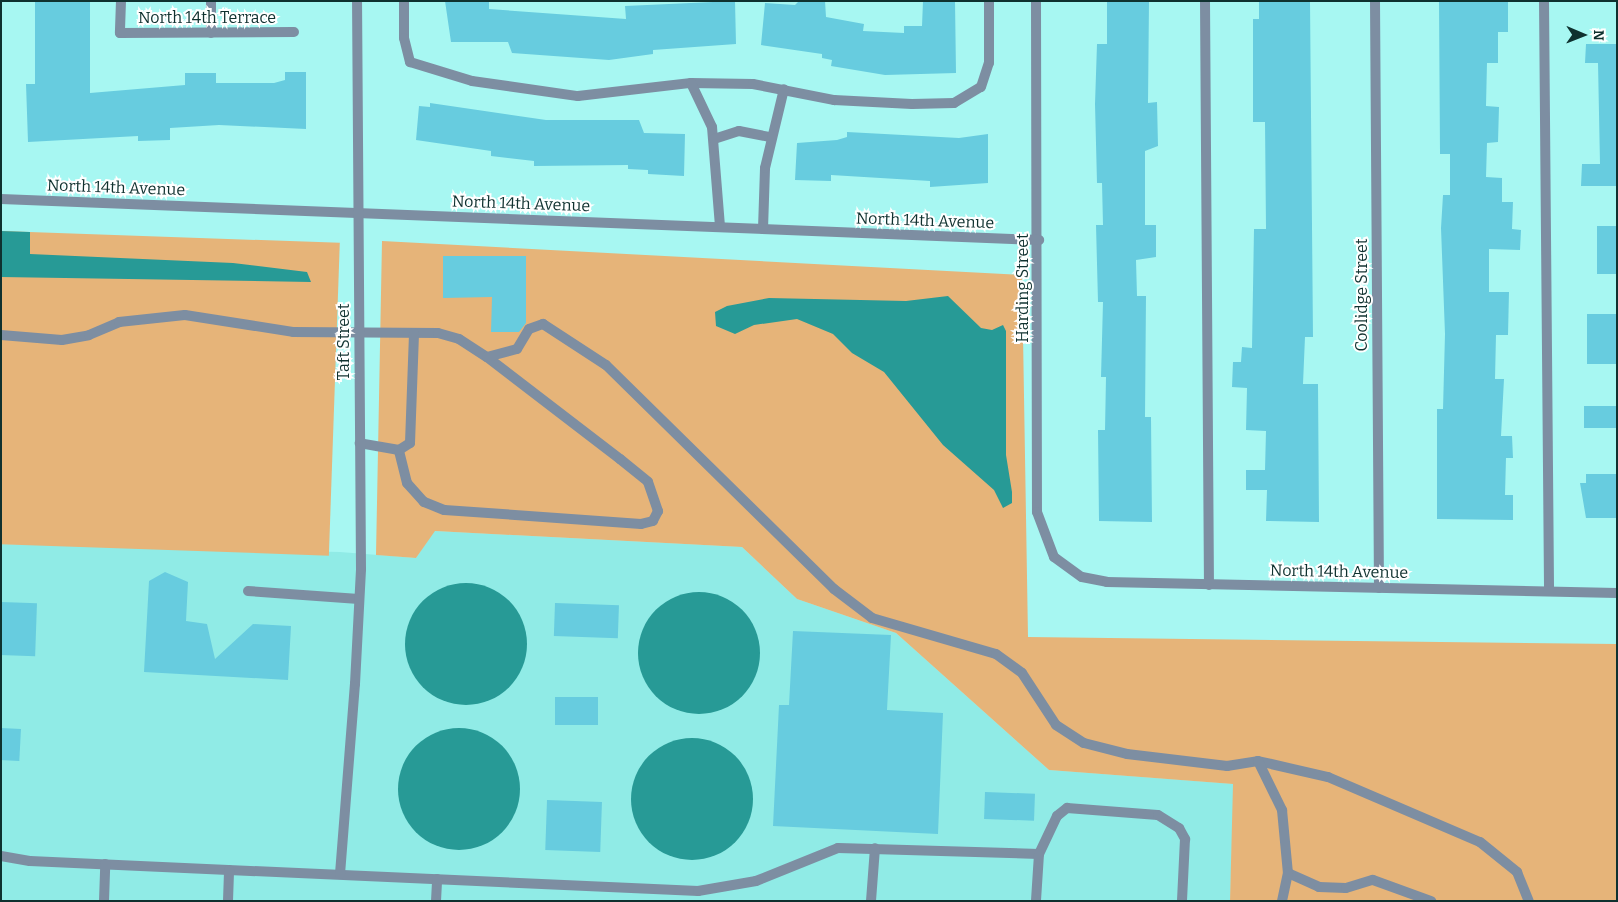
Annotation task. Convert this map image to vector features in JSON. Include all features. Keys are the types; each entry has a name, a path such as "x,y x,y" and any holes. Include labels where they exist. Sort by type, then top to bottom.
{"street":[{"name":"North 14th Terrace","path":"120,1 120,33 294,32"},
{"path":"211,1 211,33"},
{"name":"Taft Street","path":"340,874 355,684 359,599 360,333 357,1"},
{"path":"404,1 404,38 410,62 472,81 578,96 691,84 784,89 834,100 912,104 954,103 981,87 989,63 989,1"},
{"name":"Harding Street","path":"1036,1 1039,240 1036,512 1044,539 1065,566"},
{"path":"1205,1 1209,585"},
{"name":"Coolidge Street","path":"1375,1 1379,588"},
{"path":"1544,1 1549,591"},
{"path":"691,84 714,139 720,227"},
{"path":"763,229 765,168 784,89"},
{"path":"714,139 739,131 771,137"},
{"name":"North 14th Avenue","path":"1,199 1039,240"},
{"path":"1,335 62,340 119,322 185,315 293,332 414,333 459,340 487,357 648,482 657,502 652,521 641,524 444,510 424,502 407,483 399,450"},
{"path":"487,357 517,349 529,329 543,324 606,365 834,589 872,618 996,654 1022,673 1056,725 1084,743 1127,754 1227,766 1258,762 1328,777 1480,842 1517,872 1529,901"},
{"path":"360,443 399,450 410,443 414,333"},
{"name":"North 14th Avenue","path":"1065,566 1082,577 1107,582 1617,593"},
{"path":"248,591 359,599"},
{"path":"1258,762 1282,810 1288,873 1282,901"},
{"path":"1036,901 1039,854 1057,816 1067,808 1158,815 1179,828 1185,839 1182,901"},
{"path":"1,856 105,864 229,870 723,889 756,881 818,852 875,848 1039,854"},
{"path":"871,901 875,848"},
{"path":"104,901 105,864"},
{"path":"228,901 229,870"},
{"path":"1288,873 1319,887 1346,888 1373,880 1430,901"},
{"path":"436,901 437,879"}],"shaded area":[{"path":"1,231 340,243 329,556 1,544"},
{"path":"1,231 30,232 30,254 233,263 307,272 311,282 1,277"},
{"path":"382,241 1022,275 1028,637 1617,644 1617,901 1230,901 1233,784 1049,770 896,633 797,599 742,547 435,531 416,558 376,555"},
{"path":"948,296 981,328 992,330 1003,325 1006,331 1006,455 1012,503 1003,508 994,490 943,445 884,372 852,353 833,334 797,319 754,325 735,334 716,326 715,312 727,306 769,298 906,301"},
{"path":"434,531 742,547 797,599 896,633 1049,770 1234,784 1230,901 1,901 1,544 340,552 416,558"},
{"path":"466,583 478,584 489,588 500,593 509,601 517,610 522,621 526,632 526,656 522,667 517,678 509,687 500,695 489,700 478,704 466,705 454,704 443,700 432,695 423,687 415,678 410,667 406,656 405,644 406,632 410,621 415,610 423,601 432,593 443,588 454,584"},
{"path":"699,592 711,593 722,597 733,602 742,610 750,619 755,630 759,641 759,665 755,676 750,687 742,696 733,704 722,709 711,713 699,714 687,713 676,709 665,704 656,696 648,687 643,676 639,665 638,653 639,641 643,630 648,619 656,610 665,602 676,597 687,593"},
{"path":"459,728 471,729 482,733 493,738 502,746 510,755 515,766 519,777 519,801 515,812 510,823 502,832 493,840 482,845 471,849 459,850 447,849 436,845 425,840 416,832 408,823 403,812 399,801 398,789 399,777 403,766 408,755 416,746 425,738 436,733 447,729"},
{"path":"692,738 704,739 715,743 726,748 735,756 743,765 748,776 752,787 752,811 748,822 743,833 735,842 726,850 715,855 704,859 692,860 680,859 669,855 658,850 649,842 641,833 636,822 632,811 631,799 632,787 636,776 641,765 649,756 658,748 669,743 680,739"}],"building":[{"path":"35,1 90,1 90,93 185,85 185,73 216,73 216,83 274,83 285,80 285,72 306,72 306,129 219,125 170,128 170,140 138,141 138,136 28,142 26,84 35,84"},
{"path":"445,1 489,1 489,9 626,19 625,6 735,1 736,44 653,50 653,54 609,60 512,53 508,42 451,42"},
{"path":"799,1 825,1 826,17 864,24 863,31 904,33 904,26 922,26 923,1 955,1 956,73 885,75 831,66 832,60 822,58 822,54 761,45 765,3 795,5"},
{"path":"1107,1 1149,1 1148,103 1157,102 1158,146 1145,151 1145,225 1156,225 1156,257 1136,260 1137,296 1146,296 1145,417 1151,417 1152,522 1099,521 1098,430 1105,430 1106,377 1101,377 1103,302 1098,302 1096,225 1103,225 1102,183 1097,183 1095,104 1097,44 1107,44"},
{"path":"1259,1 1310,1 1313,337 1305,337 1303,384 1318,384 1319,522 1266,521 1267,490 1246,490 1246,470 1265,470 1266,431 1246,430 1247,388 1232,387 1233,362 1241,362 1242,347 1252,348 1254,229 1266,229 1265,122 1253,122 1253,19 1259,19"},
{"path":"1439,1 1508,1 1508,32 1498,32 1498,63 1487,63 1486,106 1499,107 1498,142 1487,143 1486,177 1502,178 1502,202 1513,202 1512,229 1521,230 1520,250 1489,249 1489,292 1509,292 1508,335 1496,335 1495,379 1504,379 1501,436 1512,436 1513,458 1506,458 1505,495 1513,495 1513,520 1437,519 1437,409 1443,409 1445,334 1441,228 1443,195 1450,195 1450,154 1440,154"},
{"path":"1586,44 1617,44 1617,186 1581,186 1582,164 1600,164 1598,63 1585,63"},
{"path":"430,103 546,120 639,120 644,133 685,134 684,176 648,174 648,170 628,169 628,165 534,166 534,161 491,156 491,151 416,140 419,106 430,107"},
{"path":"847,132 959,138 988,134 988,183 930,187 930,181 831,175 831,181 795,180 797,143 837,140 847,137"},
{"path":"1597,226 1617,226 1617,274 1597,274"},
{"path":"443,256 526,256 526,323 519,332 491,332 492,297 443,298"},
{"path":"1587,314 1617,314 1617,364 1587,364"},
{"path":"1584,406 1617,406 1617,428 1584,428"},
{"path":"1586,474 1617,474 1617,518 1586,518 1580,483 1586,483"},
{"path":"165,572 188,582 186,621 207,624 215,659 253,624 291,626 288,680 144,672 149,581"},
{"path":"1,602 37,603 35,656 1,655"},
{"path":"555,603 619,605 618,638 554,636"},
{"path":"793,631 891,635 887,710 943,713 938,834 773,826 779,705 789,705"},
{"path":"555,697 598,697 598,725 555,725"},
{"path":"1,728 21,729 19,761 1,760"},
{"path":"985,792 1035,794 1034,821 984,819"},
{"path":"547,800 602,802 600,852 545,850"}]}
